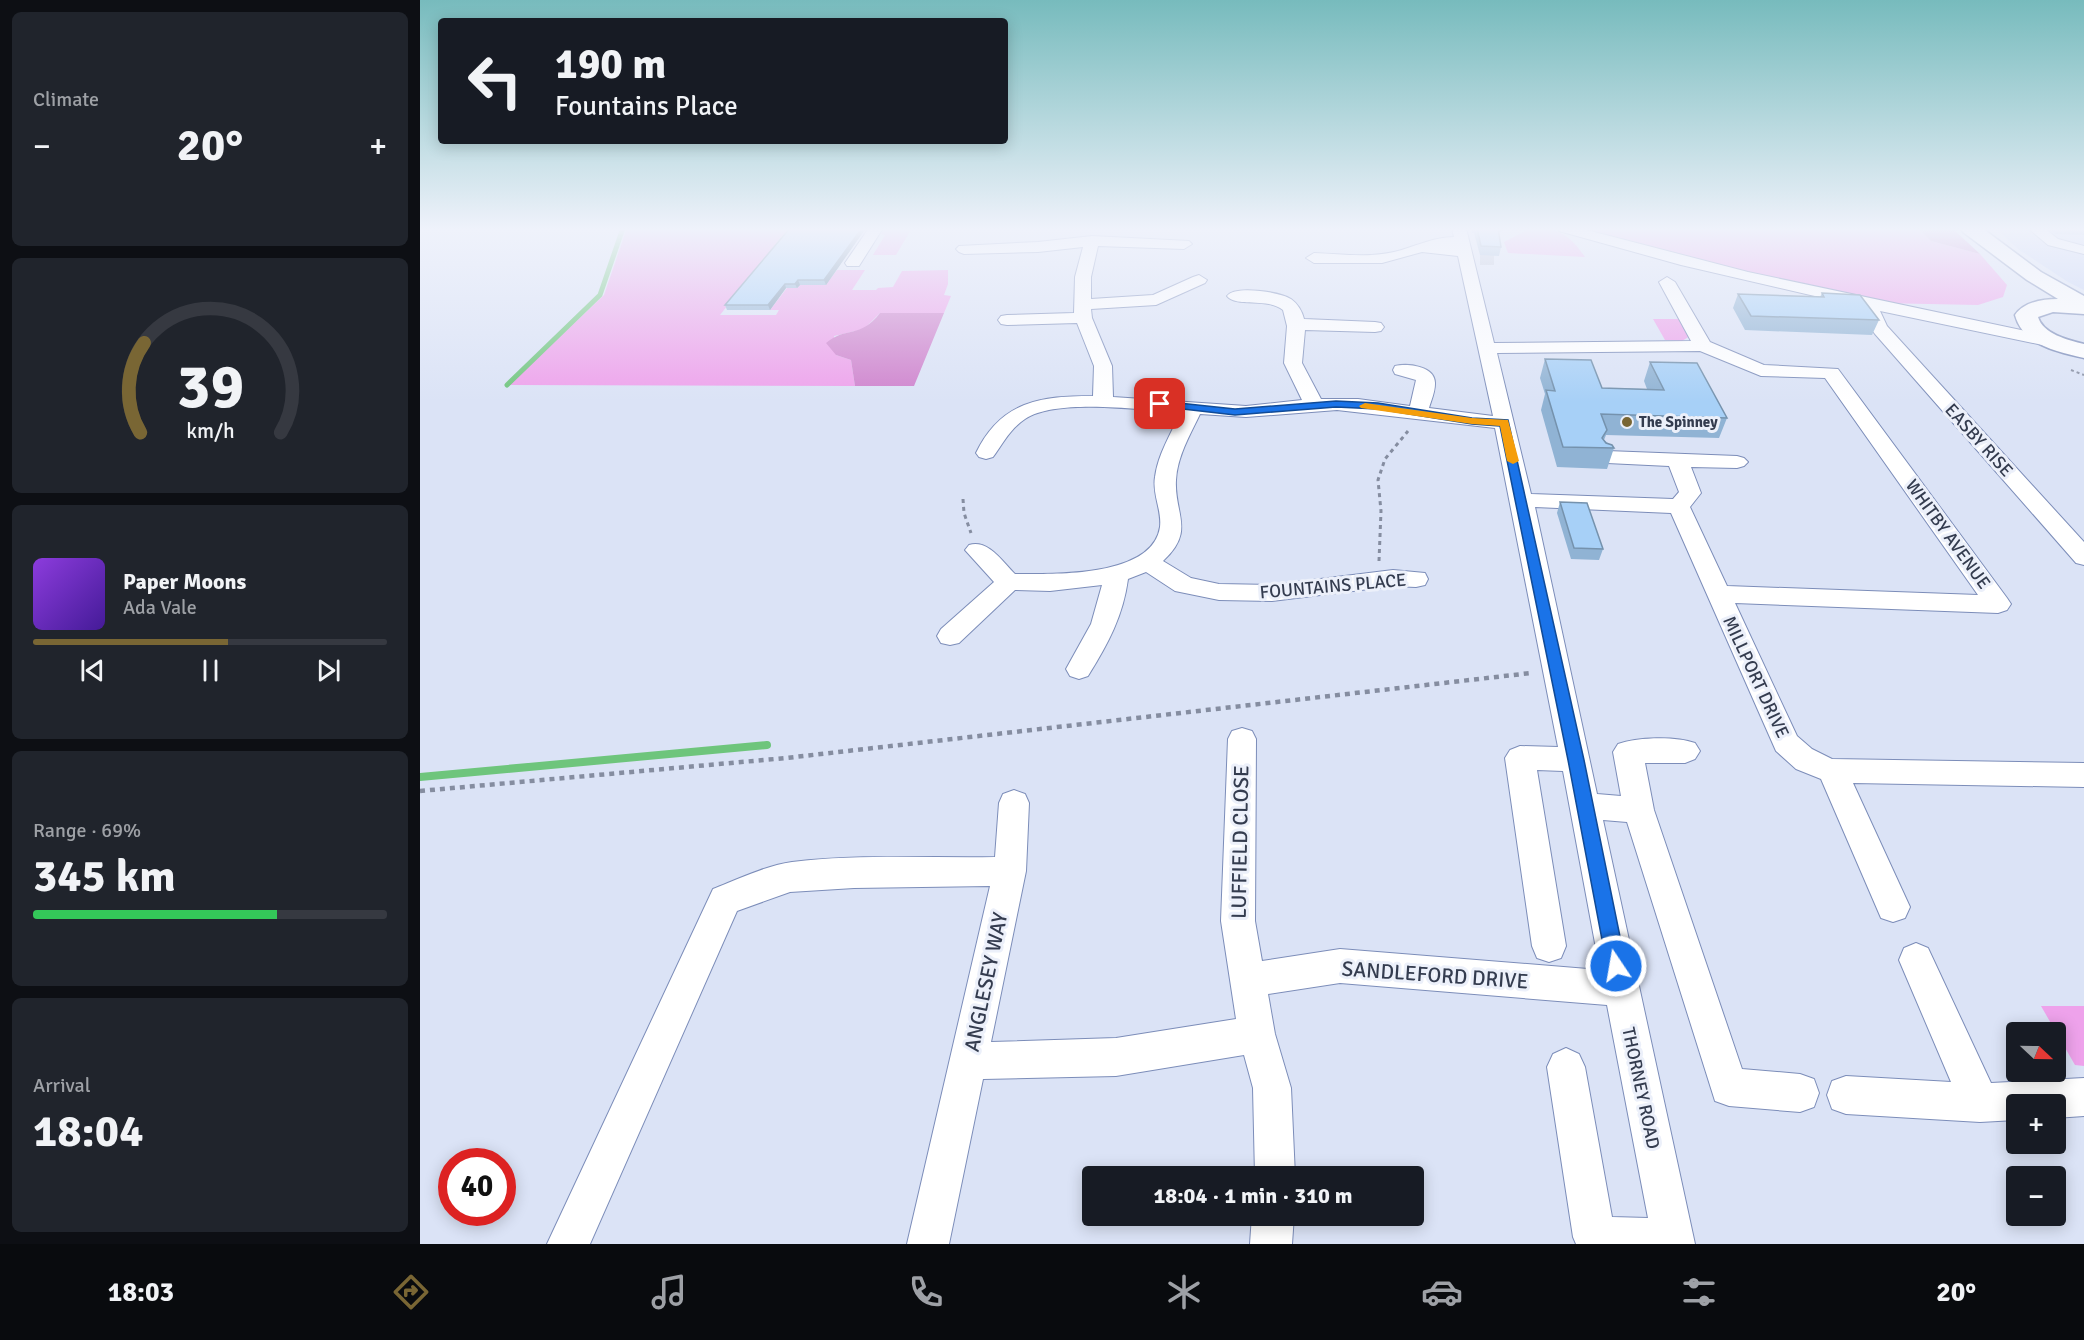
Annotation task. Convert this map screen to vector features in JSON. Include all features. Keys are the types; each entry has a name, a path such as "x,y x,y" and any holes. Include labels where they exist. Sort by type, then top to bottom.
{"highway":[{"path":"2021,286 2026,292 2028,312 2026,321 2032,328 2075,350"},
{"path":"2050,286 2084,307"},
{"path":"2028,312 2053,305 2084,307"}],"street":[{"path":"1083,286 1083,311 1103,366 1103,403"},
{"path":"1007,320 1156,300 1186,286"},
{"name":"THORNEY ROAD","path":"1474,286 1522,500 1673,1243"},
{"path":"1669,286 1703,346"},
{"path":"1769,286 1872,314 2028,312"},
{"path":"1235,296 1278,298 1285,301 1293,310 1296,324 1292,360 1314,404"},
{"name":"EASBY RISE","path":"1872,314 2084,557"},
{"path":"1927,315 2075,350"},
{"path":"1296,324 1375,327"},
{"name":"WHITBY AVENUE","path":"1486,348 1703,346 1761,370 1832,373 1998,604 1717,594"},
{"path":"1402,370 1414,371 1425,377 1426,384 1418,412"},
{"path":"967,444 988,449 1008,423 1032,408 1063,402 1254,411 1314,404 1378,406 1472,421 1504,423"},
{"path":"977,550 1009,582 1050,584 1116,574 1149,563 1167,543 1171,531 1165,480 1173,449 1193,407"},
{"path":"1607,457 1737,462"},
{"path":"1522,500 1679,506 1690,494 1678,460"},
{"name":"MILLPORT DRIVE","path":"1679,506 1786,743 1796,755 1832,771 2084,775"},
{"name":"FOUNTAINS PLACE","path":"1149,563 1184,585 1219,592 1272,593 1394,578 1416,579"},
{"path":"1079,669 1107,622 1113,601 1116,574"},
{"path":"950,636 1009,582"},
{"name":"LUFFIELD CLOSE","path":"1242,739 1238,921 1250,980 1257,1034 1272,1088 1275,1166"},
{"path":"1549,946 1518,748 1576,760"},
{"path":"1685,751 1628,752 1639,810 1729,1087 1800,1093"},
{"path":"1832,771 1893,907"},
{"name":"ANGLESEY WAY","path":"928,1244 1010,872 1014,803"},
{"path":"1584,806 1639,810"},
{"path":"568,1244 725,900 756,887 790,877 854,873 1010,872"},
{"path":"1916,960 1980,1102"},
{"name":"SANDLEFORD DRIVE","path":"1250,980 1340,966 1621,988"},
{"path":"968,1061 1116,1057 1257,1034"},
{"path":"1566,1067 1594,1241 1673,1243"},
{"path":"1846,1095 1980,1102 2084,1097"},
{"path":"1271,1244 1272,1226"}],"path":[{"path":"1378,580 1381,511 1378,480 1385,459 1418,420 1418,412"},
{"path":"963,499 964,513 977,550"},
{"path":"420,791 786,758 1556,670"}],"shaded area":[{"path":"607,286 743,286 720,315 776,315 779,310 770,310 787,288 799,286 855,286 852,290 876,290 894,286 947,286 944,295 951,296 944,313 880,313 864,329 834,336 836,355 851,360 855,386 509,385 604,295"},
{"path":"1805,286 2007,286 2003,297 1978,305 1879,303"},
{"path":"880,313 944,313 914,386 855,386 851,360 836,355 826,343 840,335 866,326"},
{"path":"1653,319 1681,319 1690,336 1682,341 1665,340"},
{"path":"2041,1006 2084,1006 2084,1066 2075,1065 2066,1049 2066,1022 2050,1022"}],"building":[{"path":"741,286 783,286 768,305 725,305"},
{"path":"1822,293 1860,295 1879,320 1751,316 1738,294 1824,297"},
{"path":"1545,359 1591,360 1602,388 1664,390 1650,362 1697,363 1727,418 1601,414 1607,430 1602,438 1614,448 1563,447 1546,390 1555,391"},
{"path":"1560,502 1587,503 1603,549 1574,548"}],"waterway":[{"path":"507,385 600,295 603,286"},
{"path":"420,777 767,745"}],"slow traffic":[{"path":"1365,406 1378,406 1472,421 1504,423 1513,461"}],"place":[{"name":"The Spinney","path":"1627,422"}],"route":[{"path":"1160,404 1235,412 1264,411 1314,404 1378,406 1472,421 1504,423 1576,760 1616,966"}]}
